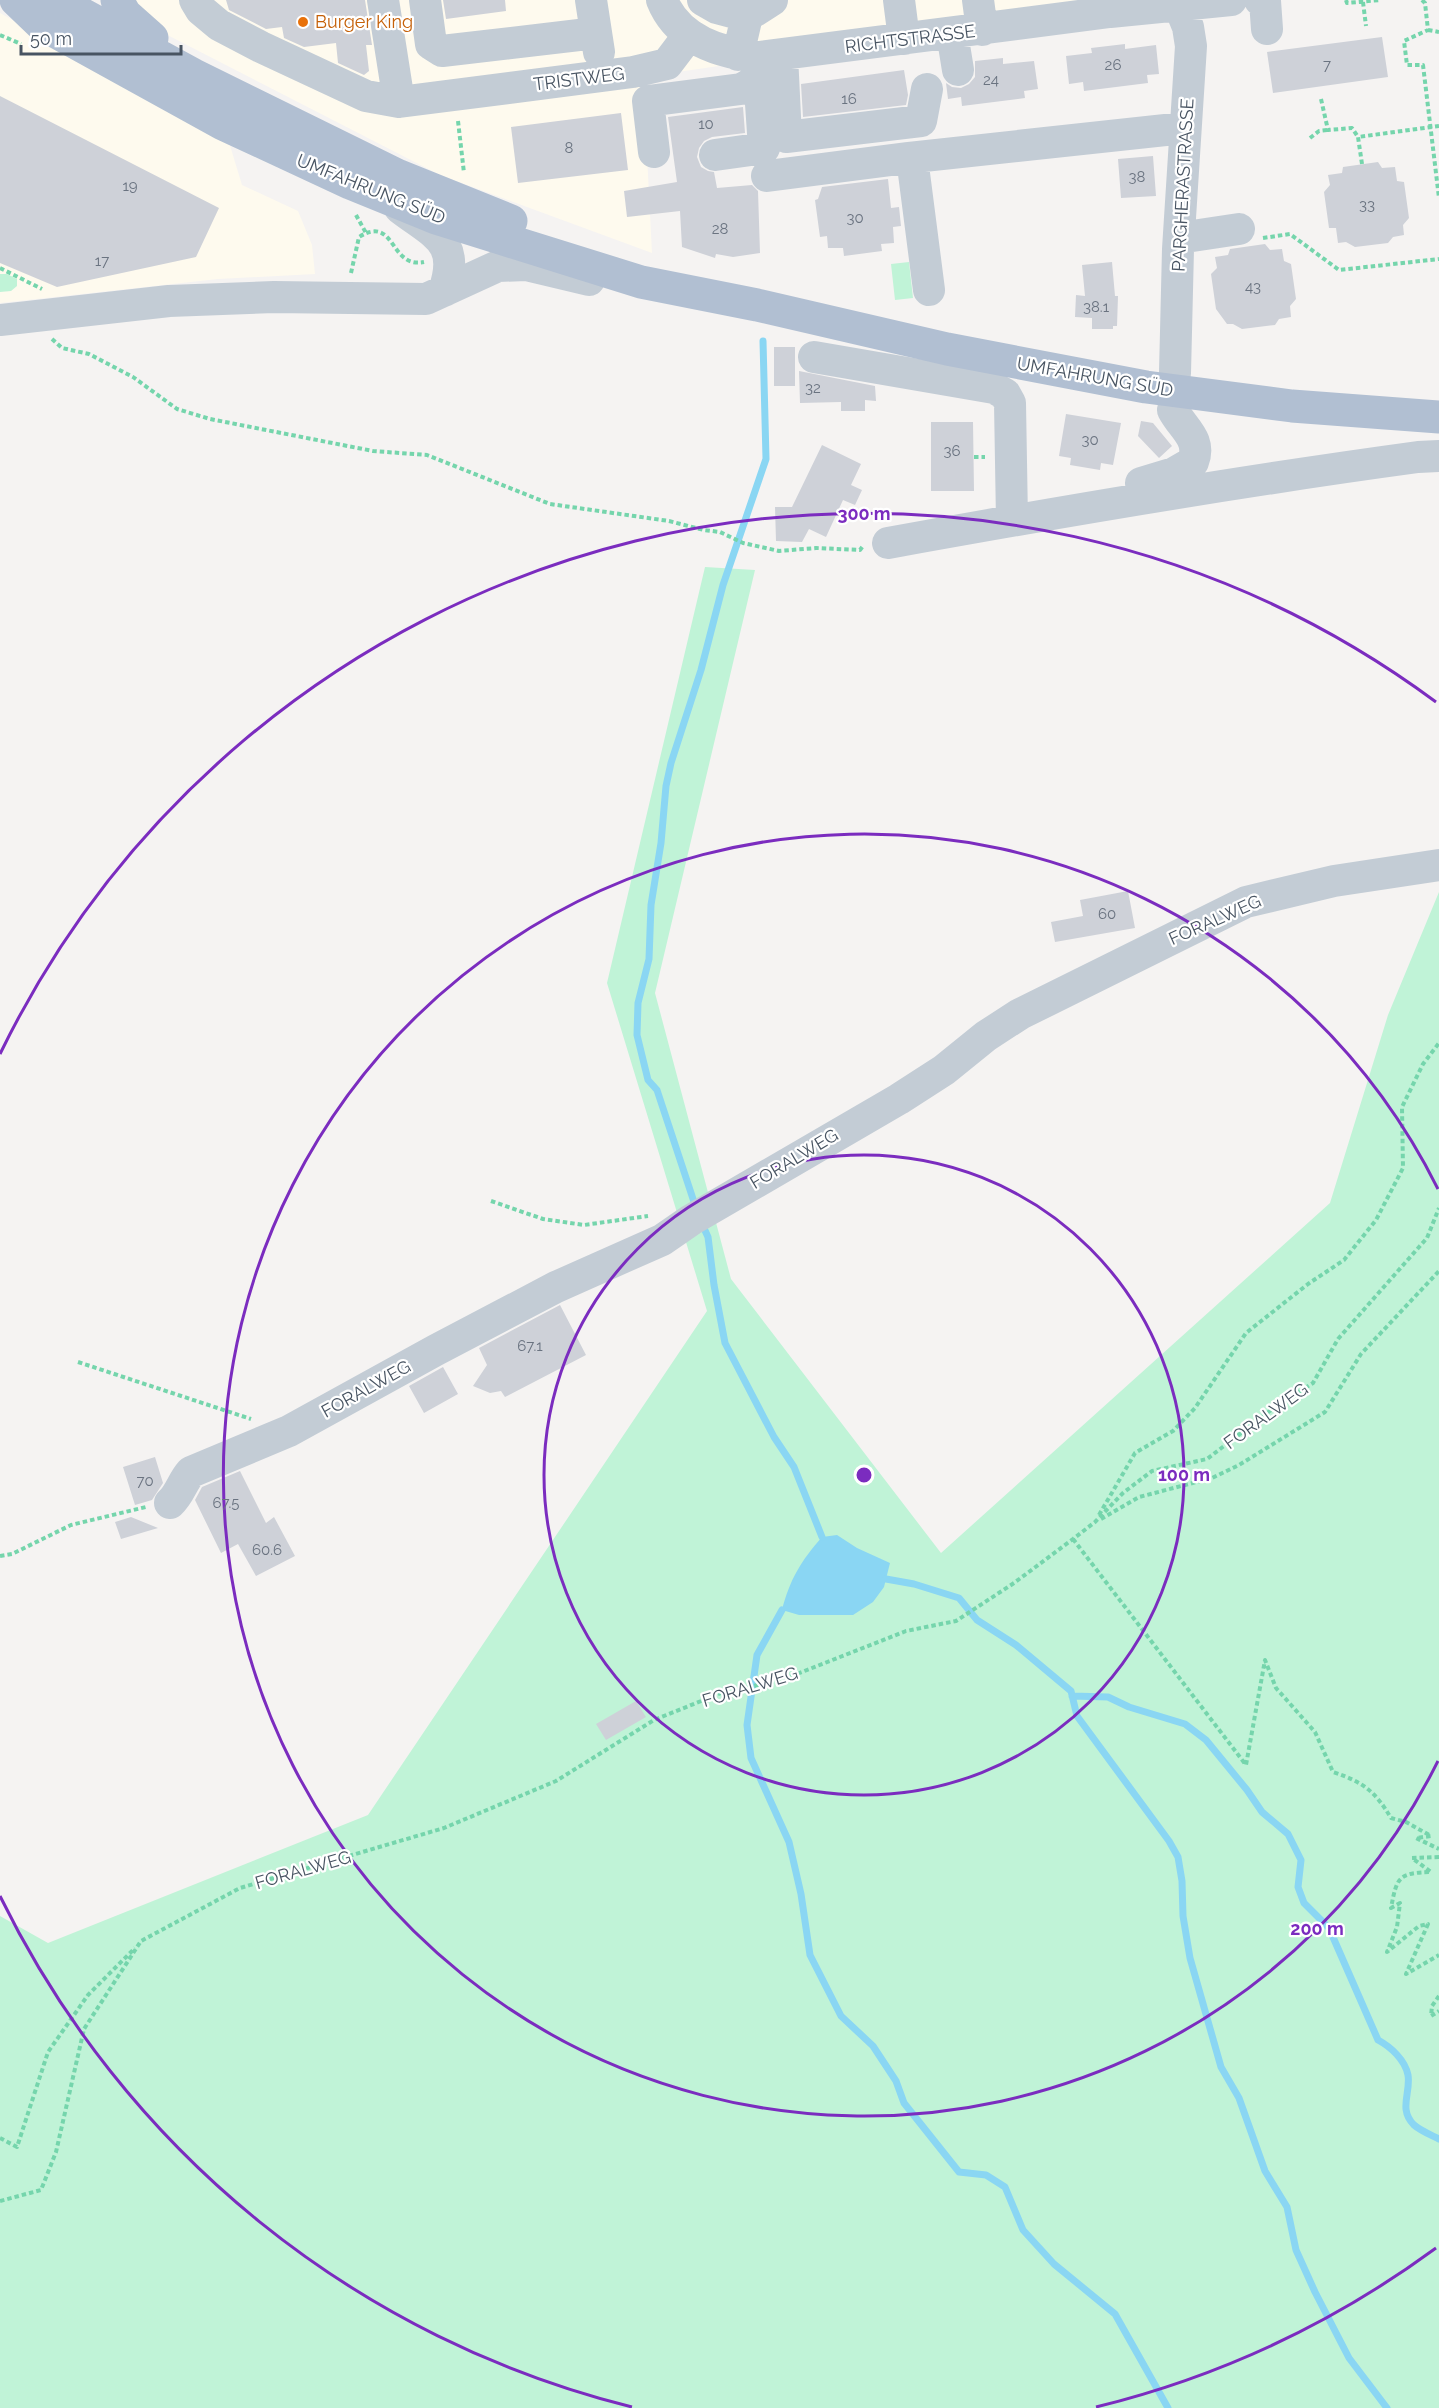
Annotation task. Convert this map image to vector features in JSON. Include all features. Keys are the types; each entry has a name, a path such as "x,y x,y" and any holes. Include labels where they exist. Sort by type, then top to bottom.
{"main road":[{"name":"UMFAHRUNG SÜD","path":"15,0 40,23 224,124 292,157 391,200 459,225 641,282 757,305 947,350 1146,387 1292,406 1439,417"},
{"name":"UMFAHRUNG SÜD","path":"53,0 194,75 408,179 538,232 757,305"},
{"path":"117,0 124,14 194,75"}],"street":[{"name":"TRISTWEG","path":"195,0 201,10 219,26 366,96 399,102 603,76 667,64 689,35"},
{"path":"384,0 399,102"},
{"path":"425,0 431,44 442,51 596,33"},
{"path":"591,0 603,76"},
{"name":"RICHTSTRASSE","path":"662,0 675,23 689,35 724,52 762,60 904,39 982,18 1110,6 1200,1"},
{"path":"703,0 717,8 759,8 764,148 715,155"},
{"path":"899,0 904,39"},
{"name":"PARGHERASTRASSE","path":"1174,373 1179,238 1192,117 1191,46 1188,27 1200,1"},
{"path":"958,70 982,18"},
{"path":"762,60 786,137 921,121 927,89"},
{"path":"762,60 772,105"},
{"path":"654,152 648,101 741,89 753,83 762,60"},
{"path":"767,176 912,158 1192,117"},
{"path":"912,158 930,290"},
{"path":"391,200 445,244 450,256 450,271 444,291"},
{"path":"1179,238 1248,234"},
{"path":"0,320 169,301 274,297 426,299 498,266 526,265 604,284 641,282"},
{"path":"814,357 994,388 1005,394 1010,403 1012,520"},
{"path":"1115,502 1118,492 1174,473 1193,462 1197,446 1195,440 1178,420 1173,410"},
{"path":"878,542 1362,464 1439,456"},
{"name":"FORALWEG","path":"170,1503 178,1497 186,1477 191,1472 289,1431 556,1287 662,1240 697,1216 899,1099 944,1070 986,1036 1020,1014 1246,902 1334,881 1439,865"}],"path":[{"path":"1346,0 1347,3 1380,0"},
{"path":"1425,1 1428,30"},
{"path":"1363,2 1366,26"},
{"path":"1439,32 1428,30 1404,41 1407,65 1423,65 1439,198"},
{"path":"455,94 464,164 462,182"},
{"path":"1321,99 1328,130"},
{"path":"1358,136 1439,126"},
{"path":"1310,138 1319,131 1352,128 1358,136 1362,164"},
{"path":"344,279 351,274 359,237 374,231 382,232 391,238 394,248 412,263 428,261"},
{"path":"1248,234 1290,234 1340,270 1439,259"},
{"path":"0,268 46,291"},
{"path":"51,330 52,339 62,348 89,354 133,377 177,409 210,419 374,451 428,455 550,504 669,521 779,551 816,548 860,550 878,542"},
{"path":"1095,1522 1135,1453 1173,1431 1195,1408 1246,1333 1308,1284 1344,1260 1376,1220 1403,1168 1402,1107 1423,1064 1439,1043"},
{"path":"491,1202 543,1219 584,1225 670,1212 697,1216"},
{"name":"FORALWEG","path":"0,2201 41,2190 56,2152 84,2029 141,1941 240,1888 444,1828 556,1781 654,1719 726,1691 779,1681 906,1631 958,1619 1014,1584 1073,1539 1152,1471 1207,1459 1275,1407 1312,1383 1338,1339 1427,1238 1439,1208"},
{"path":"1095,1522 1139,1497 1212,1478 1239,1465 1325,1412 1361,1354 1439,1271"},
{"path":"78,1362 289,1431"},
{"path":"0,1556 12,1554 71,1525 120,1512 170,1503"},
{"path":"1073,1539 1246,1765 1265,1660 1276,1688 1315,1732 1333,1772 1358,1780 1381,1801 1392,1818 1406,1822 1431,1836 1416,1838 1439,1850"},
{"path":"1439,1857 1412,1858 1431,1872 1402,1875 1396,1881 1392,1908 1400,1902 1397,1927 1387,1952 1419,1926 1428,1924 1406,1974 1439,1955"},
{"path":"0,2138 18,2147 48,2052 88,1995 141,1941"},
{"path":"1439,1996 1432,2006 1431,2016 1439,2011"}],"shaded area":[{"path":"125,0 1231,0 904,39 643,77 652,253 440,175 148,25"},
{"path":"0,13 228,139 242,185 298,211 312,245 315,274 218,279 0,303"}],"green space":[{"path":"909,262 913,298 895,300 891,264"},
{"path":"0,274 7,274 17,279 17,286 11,291 0,292"},
{"path":"705,567 755,570 655,993 731,1279 941,1553 1330,1203 1388,1015 1439,892 1439,2408 0,2408 0,1916 48,1943 368,1815 707,1311 607,983"}],"water":[{"path":"837,1535 857,1548 890,1563 884,1587 873,1602 853,1615 799,1615 782,1610 797,1571 808,1554 822,1537"}],"building":[{"name":"Burger King","path":"226,0 365,0 372,45 366,45 369,71 364,75 338,63 336,43 304,47 284,38 282,27 266,29 229,10"},
{"path":"443,0 505,0 506,11 446,19"},
{"path":"1382,37 1388,77 1273,93 1267,52"},
{"path":"1125,44 1125,49 1156,45 1159,74 1147,75 1148,83 1084,91 1083,82 1069,84 1066,56 1092,53 1091,48"},
{"path":"1003,58 1003,64 1034,61 1038,89 1024,91 1025,98 962,106 961,97 948,99 946,83 952,87 961,88 969,84 975,77 975,61"},
{"path":"904,70 908,95 906,105 803,117 801,84"},
{"path":"0,96 219,208 196,257 57,287 0,263"},
{"path":"743,107 745,133 712,137 704,141 697,157 701,167 714,172 717,188 752,185 758,191 760,253 733,257 716,254 715,258 682,247 680,211 627,217 624,191 677,182 668,117"},
{"path":"621,113 628,170 518,183 511,127"},
{"path":"1153,156 1156,196 1121,198 1118,159"},
{"path":"1378,162 1382,168 1395,167 1397,181 1404,182 1409,218 1403,225 1404,235 1393,237 1388,243 1355,247 1346,242 1338,243 1336,228 1329,228 1324,192 1330,185 1328,175 1342,173 1343,167"},
{"path":"888,179 891,208 899,207 901,226 893,227 894,243 881,244 882,251 844,256 843,248 828,248 827,236 820,237 815,200 818,199 822,187"},
{"path":"1265,244 1270,250 1282,249 1284,261 1291,264 1296,299 1290,306 1291,317 1279,319 1275,325 1242,329 1233,324 1227,324 1216,309 1211,274 1217,268 1215,257 1228,255 1230,249"},
{"path":"1112,262 1115,296 1118,296 1117,326 1113,326 1113,329 1092,329 1092,318 1075,317 1076,295 1085,296 1082,265"},
{"path":"774,347 795,347 795,386 774,386"},
{"path":"799,371 875,386 876,401 865,400 865,411 841,411 841,402 800,403"},
{"path":"1066,414 1121,423 1113,465 1101,463 1100,470 1070,465 1071,458 1059,456"},
{"path":"1141,421 1153,423 1172,446 1159,458 1138,436"},
{"path":"931,422 973,422 974,491 931,491"},
{"path":"822,445 861,464 851,485 862,490 855,505 843,500 826,537 809,529 802,542 776,541 775,507 792,507"},
{"path":"1128,891 1135,928 1055,942 1051,922 1083,916 1080,900"},
{"path":"560,1305 586,1355 505,1397 501,1391 490,1393 473,1386 487,1365 479,1348"},
{"path":"443,1367 458,1394 424,1413 409,1386"},
{"path":"155,1457 163,1483 152,1500 135,1505 123,1467"},
{"path":"240,1471 266,1523 274,1517 295,1556 256,1576 238,1544 221,1553 195,1500 202,1487"},
{"path":"131,1517 158,1528 121,1539 115,1522"},
{"path":"636,1701 646,1717 606,1740 596,1724"}],"waterway":[{"path":"696,1208 657,1090 648,1080 637,1035 638,1003 649,959 651,905 671,763 701,670 723,585 766,459 763,341"},
{"path":"702,1224 708,1237 725,1343 774,1437 794,1467 822,1537"},
{"path":"886,1579 914,1584 959,1598 977,1620 1016,1645 1071,1691 1077,1716 1169,1841 1178,1857 1182,1881 1183,1916 1190,1958 1221,2067 1239,2098 1265,2171 1287,2207 1296,2250 1315,2292 1349,2358 1387,2408"},
{"path":"782,1610 757,1655 747,1725 751,1758 789,1842 801,1894 810,1955 841,2016 873,2046 896,2081 904,2103 959,2172 986,2175 1005,2187 1023,2230 1054,2264 1115,2314 1168,2408"},
{"path":"1072,1696 1108,1697 1129,1707 1185,1724 1206,1740 1262,1812 1288,1834 1301,1860 1298,1887 1304,1903 1329,1928 1378,2040 1397,2054 1404,2064 1408,2075 1406,2107 1409,2119 1414,2125 1439,2139"}],"place":[{"name":"Burger King","path":"303,22"}]}
